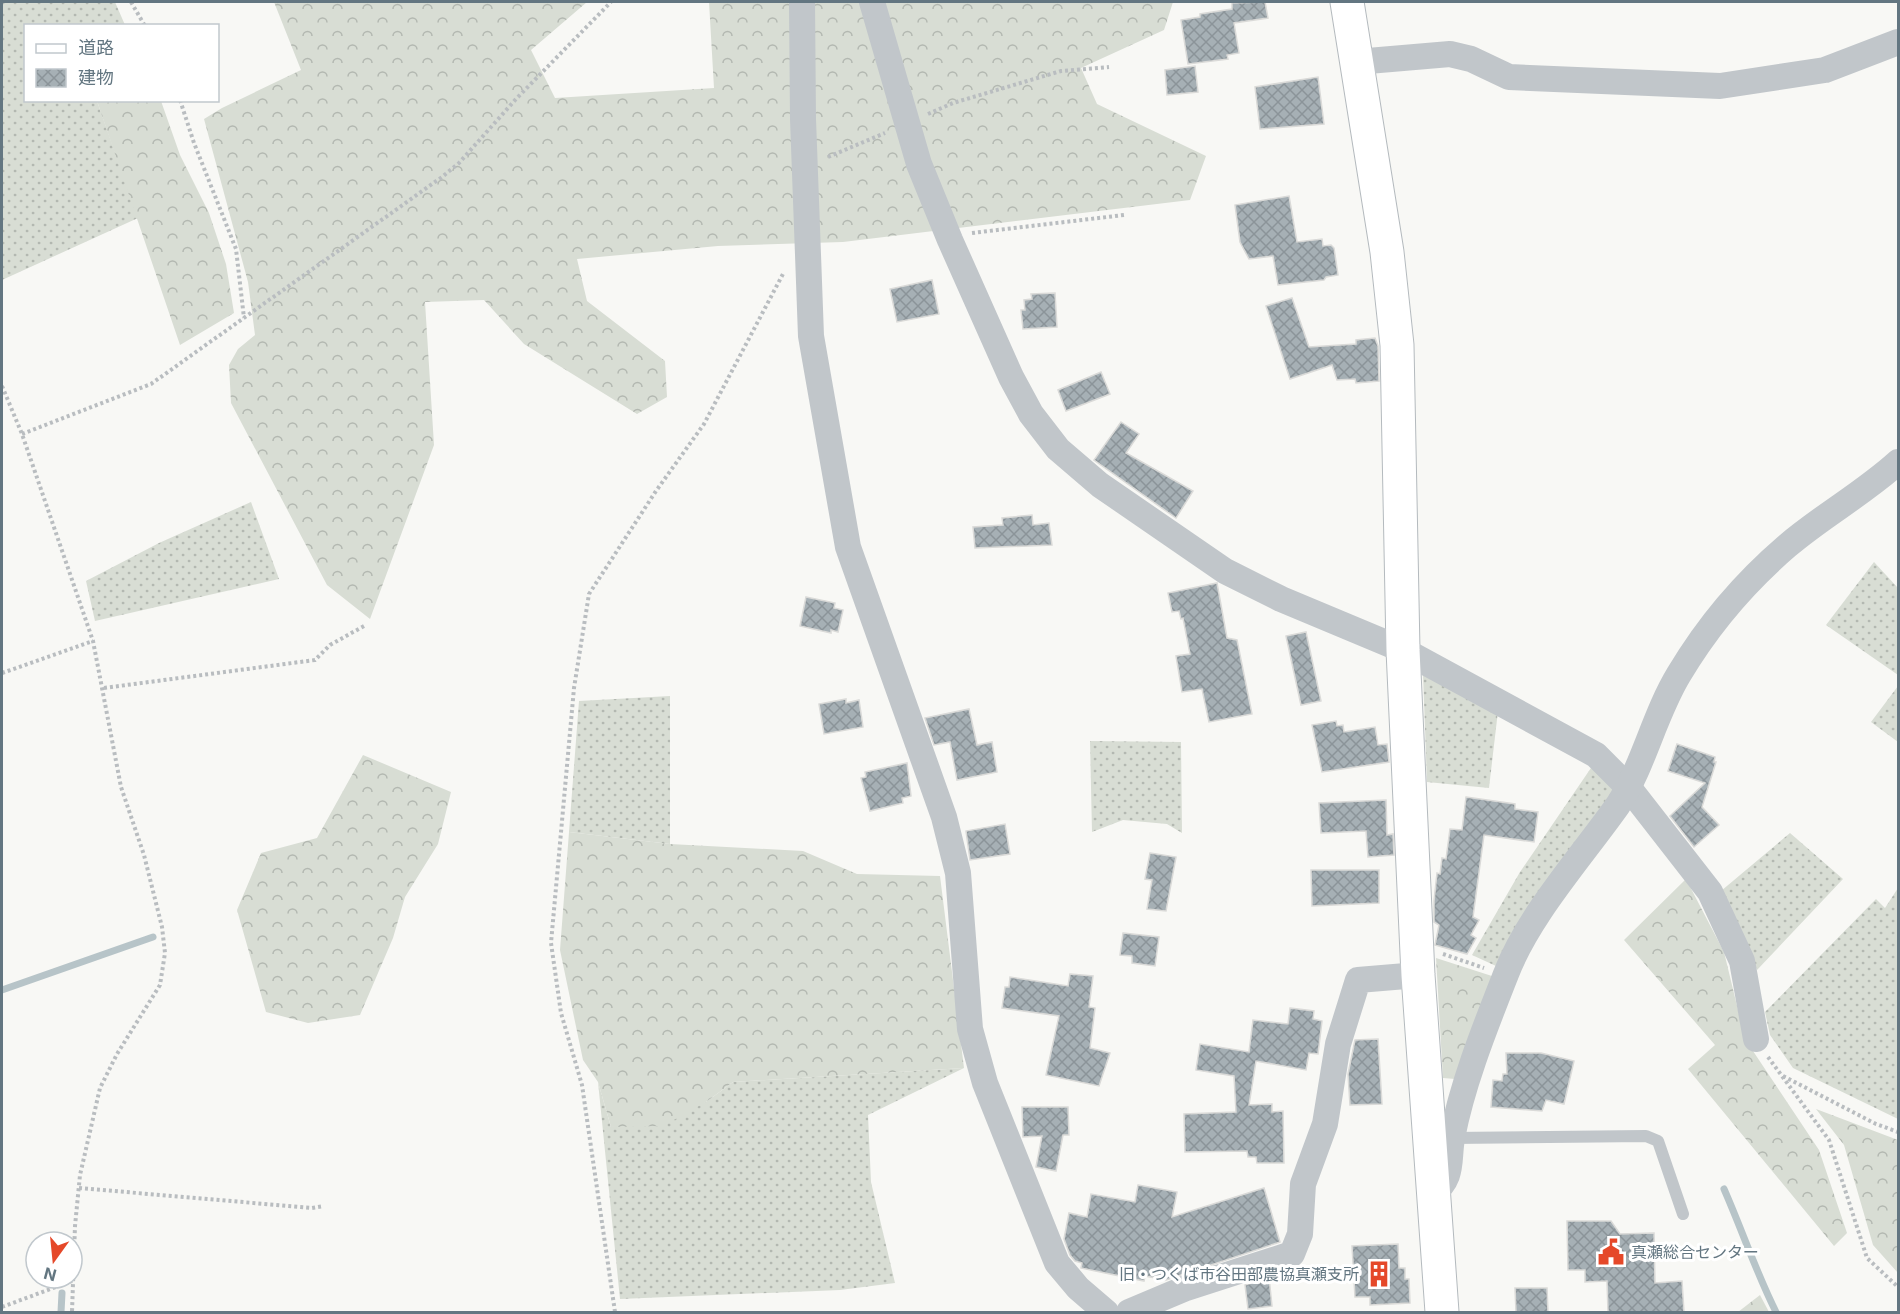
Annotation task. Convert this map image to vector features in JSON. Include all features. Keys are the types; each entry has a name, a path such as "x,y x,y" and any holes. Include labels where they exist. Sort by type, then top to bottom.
{"street":[{"path":"802,2 811,336 848,547 950,839 958,873 970,1029 985,1083 1057,1263 1078,1288 1106,1312"},
{"path":"872,2 906,124 919,164 948,236 1011,377 1031,414 1058,449 1076,466 1225,571 1281,599 1403,650 1596,755 1629,788 1710,892 1728,927 1742,962 1755,1039"},
{"path":"1347,2 1387,252 1397,345 1403,650 1428,964 1432,1194 1442,1312"},
{"path":"1356,62 1449,54 1471,59 1509,77 1720,86 1825,70 1899,42"},
{"path":"1432,1194 1444,1186 1449,1172 1452,1138 1461,1100 1505,975 1536,921 1629,788 1656,717 1679,673 1728,607 1751,580 1786,546 1899,462"},
{"path":"1129,1312 1186,1288 1292,1254 1300,1234 1303,1184 1325,1124 1338,1044 1358,980 1428,964"}],"lane":[{"path":"1452,1138 1646,1137 1658,1141 1683,1214"}],"path":[{"path":"131,2 144,24"},
{"path":"22,434 152,384 459,163 516,99 611,2"},
{"path":"805,167 953,103 1061,71 1108,67"},
{"path":"181,102 194,143 236,249 244,318"},
{"path":"948,236 1124,215"},
{"path":"615,1312 582,1085 561,1013 550,943 574,688 590,594 656,491 704,424 787,266"},
{"path":"2,386 22,434 93,641 104,688 121,787 144,855 162,927 164,968 160,985 117,1054 100,1088 79,1188 76,1230"},
{"path":"104,688 315,660 330,645 364,626"},
{"path":"2,673 93,641"},
{"path":"1428,964 1505,975"},
{"path":"1755,1039 1829,1140 1867,1258 1899,1287"},
{"path":"1782,1075 1876,1124 1899,1132"},
{"path":"79,1188 312,1208 324,1206"},
{"path":"2,1307 48,1290"},
{"path":"72,1290 72,1312"}],"green space":[{"path":"2,2 115,2 125,24 24,24 24,102 97,102 138,218 2,280"},
{"path":"274,2 587,2 531,50 555,98 714,88 709,2 1173,2 1164,30 1081,68 1097,104 1206,156 1190,200 843,242 718,246 577,259 587,301 665,361 667,397 637,414 524,344 484,300 425,302 434,445 370,619 327,585 231,403 229,365 238,349 255,335 248,282 204,119 301,70"},
{"path":"97,102 161,102 180,155 209,213 226,264 234,313 180,345"},
{"path":"251,502 279,579 95,621 86,581 159,543"},
{"path":"1874,562 1898,588 1898,675 1826,625"},
{"path":"1423,674 1498,711 1489,788 1427,782"},
{"path":"1898,686 1898,742 1871,722"},
{"path":"670,696 670,844 569,832 579,701"},
{"path":"1090,741 1181,742 1182,833 1167,824 1123,820 1092,832"},
{"path":"363,755 451,792 438,844 405,897 393,938 360,1015 308,1023 266,1012 237,910 261,853 317,838"},
{"path":"1593,765 1615,788 1543,887 1496,966 1472,955 1520,872"},
{"path":"569,832 670,844 803,851 857,874 940,876 964,1068 733,1082 706,1102 663,1126 611,1127 598,1082 583,1060 560,950"},
{"path":"1790,833 1843,879 1757,970 1721,891"},
{"path":"1686,879 1724,952 1745,1039 1819,1150 1847,1233 1834,1246 1688,1069 1715,1045 1624,940"},
{"path":"1898,888 1898,1119 1793,1068 1770,1035 1765,1012 1876,899 1885,908"},
{"path":"1436,958 1495,977 1455,1079 1443,1078"},
{"path":"964,1068 868,1115 871,1182 895,1283 840,1290 620,1299 598,1082 611,1127 706,1102 733,1082"},
{"path":"1816,1109 1898,1140 1898,1273 1873,1245 1844,1145"},
{"path":"1760,1295 1769,1312 1738,1312"}],"building":[{"path":"1265,2 1268,18 1234,23 1239,53 1227,55 1228,59 1188,64 1181,20 1200,17 1200,14 1232,9 1232,3"},
{"path":"1195,66 1198,92 1167,95 1165,70"},
{"path":"1318,77 1324,124 1260,129 1255,87"},
{"path":"1289,196 1297,242 1322,239 1323,246 1331,245 1334,248 1338,275 1326,277 1324,280 1278,285 1273,256 1249,259 1240,242 1235,205"},
{"path":"932,280 939,314 897,322 890,289"},
{"path":"1055,293 1057,327 1023,329 1021,310 1025,310 1024,300 1032,299 1031,294"},
{"path":"1292,298 1309,347 1356,344 1356,340 1375,338 1378,346 1379,381 1356,383 1355,379 1337,380 1332,365 1290,379 1266,306"},
{"path":"1101,372 1110,394 1066,411 1058,390"},
{"path":"1121,422 1139,434 1126,453 1193,491 1176,518 1094,460"},
{"path":"1032,515 1033,525 1049,523 1052,545 975,548 973,527 1003,525 1002,518"},
{"path":"1217,583 1227,638 1237,640 1252,714 1209,722 1202,689 1182,692 1176,656 1190,654 1183,618 1181,619 1179,611 1172,612 1168,593"},
{"path":"806,597 835,603 834,608 843,610 838,632 831,630 831,633 800,626"},
{"path":"1306,632 1321,701 1301,705 1286,636"},
{"path":"846,699 846,703 859,700 863,727 824,734 819,704"},
{"path":"969,709 977,745 992,742 997,772 957,780 950,742 934,745 925,718"},
{"path":"1336,721 1337,726 1343,725 1344,732 1375,727 1378,745 1387,744 1389,762 1322,772 1312,725"},
{"path":"1677,744 1715,757 1714,762 1716,762 1702,807 1719,825 1694,847 1670,816 1705,783 1668,771"},
{"path":"907,763 911,796 902,798 903,803 870,811 861,778 866,777 865,772"},
{"path":"1466,797 1515,804 1515,809 1538,812 1534,842 1484,835 1473,917 1479,920 1471,935 1476,938 1467,954 1435,945 1439,925 1434,922 1437,873 1440,874 1442,858 1446,859 1450,829 1462,830"},
{"path":"1386,800 1387,835 1393,834 1394,855 1368,857 1366,831 1321,833 1319,803"},
{"path":"1005,824 1010,854 970,860 966,831"},
{"path":"1150,853 1176,857 1166,911 1147,909 1152,880 1145,879"},
{"path":"1311,870 1379,870 1379,903 1312,906"},
{"path":"1123,933 1159,937 1155,966 1132,963 1132,956 1120,955"},
{"path":"1070,974 1093,976 1089,1007 1095,1008 1090,1048 1110,1053 1099,1086 1046,1075 1059,1016 1002,1008 1005,987 1009,987 1010,977 1068,986"},
{"path":"1290,1008 1314,1011 1313,1019 1322,1021 1318,1054 1309,1053 1306,1070 1256,1061 1249,1105 1272,1104 1272,1112 1283,1111 1284,1163 1257,1163 1256,1157 1248,1157 1247,1151 1185,1152 1184,1114 1236,1112 1234,1076 1196,1070 1200,1044 1249,1052 1253,1020 1288,1024"},
{"path":"1378,1039 1382,1104 1350,1105 1348,1074 1355,1040"},
{"path":"1506,1053 1541,1053 1574,1061 1564,1104 1546,1100 1542,1111 1491,1107 1493,1080 1502,1081 1503,1074 1507,1074"},
{"path":"1022,1107 1068,1107 1069,1135 1063,1135 1056,1171 1036,1167 1042,1136 1023,1137"},
{"path":"1138,1185 1177,1192 1172,1217 1264,1188 1280,1242 1166,1280 1145,1276 1144,1281 1081,1268 1082,1263 1075,1261 1070,1255 1064,1239 1069,1213 1087,1217 1091,1194 1135,1202"},
{"name":"真瀬総合センター","path":"1567,1221 1611,1221 1620,1234 1654,1233 1655,1283 1682,1281 1684,1312 1608,1312 1607,1281 1585,1282 1585,1270 1568,1270"},
{"name":"旧・つくば市谷田部農協真瀬支所","path":"1398,1244 1399,1268 1405,1268 1405,1279 1409,1279 1410,1303 1370,1305 1370,1297 1355,1297 1352,1246"},
{"path":"1269,1277 1272,1306 1248,1309 1245,1285"},
{"path":"1515,1288 1547,1288 1548,1312 1516,1312"}],"waterway":[{"path":"2,990 153,937"},
{"path":"1724,1189 1776,1312"},
{"path":"61,1312 62,1293"}],"place":[{"name":"真瀬総合センター","path":"1611,1252"},
{"name":"旧・つくば市谷田部農協真瀬支所","path":"1379,1274"}]}
